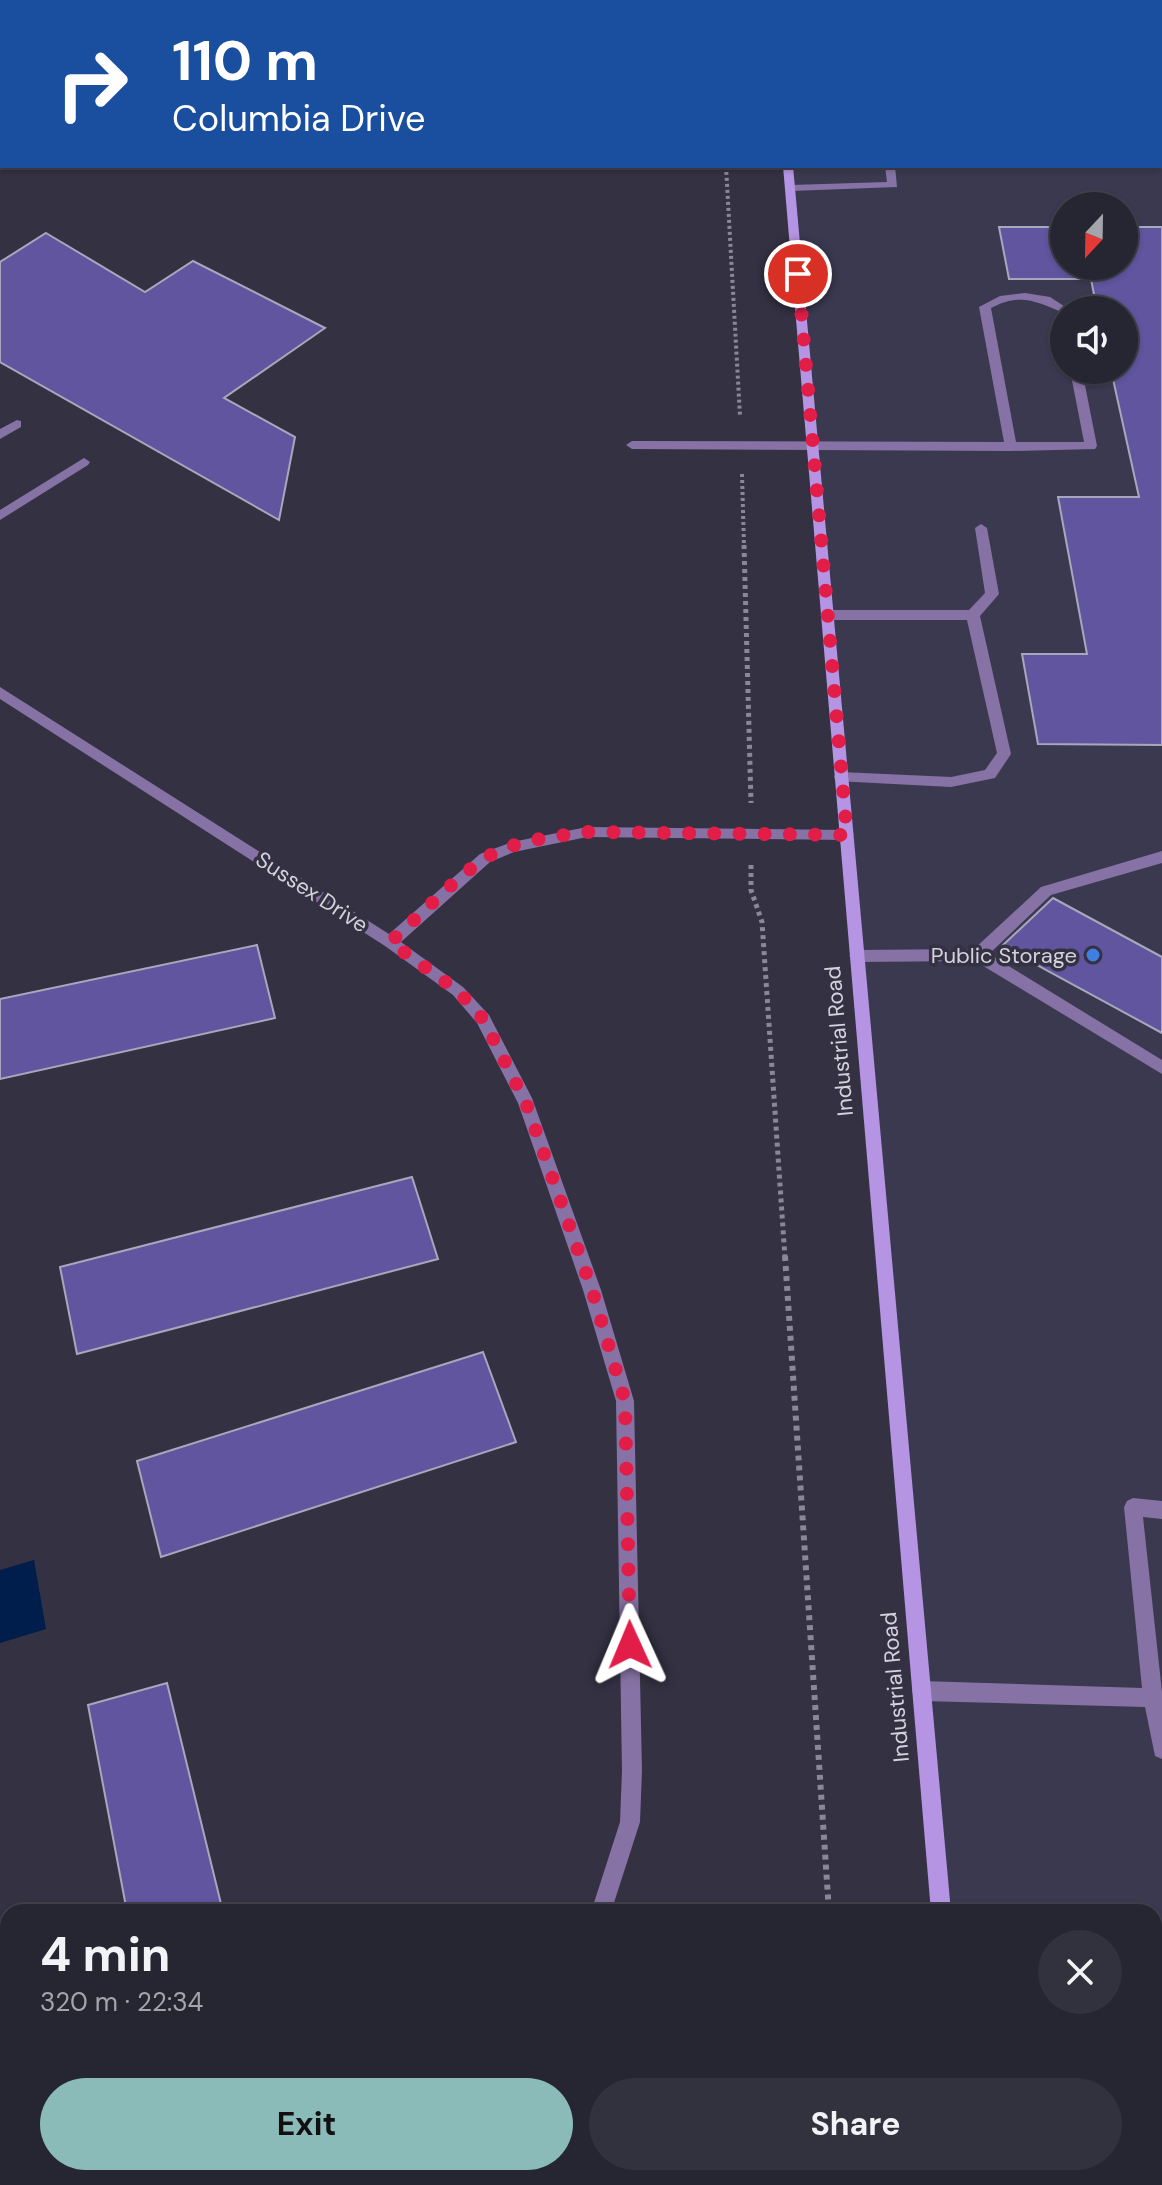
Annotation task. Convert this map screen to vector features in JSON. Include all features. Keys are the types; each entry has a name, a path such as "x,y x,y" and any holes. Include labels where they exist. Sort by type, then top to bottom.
{"main road":[{"name":"Industrial Road","path":"788,168 940,1904"}],"street":[{"path":"791,188 893,185 890,168"},
{"path":"1011,447 985,307 998,298 1043,297 1050,301"},
{"path":"632,445 1091,446 1079,384"},
{"path":"0,435 17,424"},
{"path":"0,516 84,462"},
{"path":"827,615 973,615 992,594 981,528"},
{"path":"841,777 951,782 990,774 1004,754 973,615"},
{"name":"Sussex Drive","path":"0,692 390,942 458,991 483,1019 507,1060 526,1103 577,1247 625,1401 632,1771 630,1822 604,1904"},
{"path":"390,942 485,858 545,838 587,832 847,835"},
{"path":"978,955 1046,891 1162,857"},
{"path":"857,956 978,955 1162,1068"},
{"path":"1162,1510 1133,1507 1153,1698 1162,1749"},
{"path":"922,1691 1153,1698"}],"path":[{"path":"726,168 740,409"},
{"path":"743,495 751,780"},
{"path":"751,890 762,922 828,1904"}],"shaded area":[{"path":"787,168 1162,168 1162,1904 940,1904"}],"water":[{"path":"34,1560 46,1629 0,1643 0,1570"}],"building":[{"path":"999,227 1050,227 1050,279 1009,279"},
{"path":"1138,227 1162,227 1162,745 1038,744 1022,654 1087,654 1058,497 1139,497 1114,384 1138,384 1138,296 1094,296 1091,280 1138,280"},
{"path":"46,233 145,292 193,261 325,328 224,398 295,437 279,520 0,362 0,262"},
{"path":"1053,898 1162,957 1162,1033 1002,946"},
{"path":"257,945 275,1018 0,1079 0,999"},
{"path":"412,1177 438,1259 77,1354 60,1267"},
{"path":"483,1352 516,1442 161,1557 137,1461"},
{"path":"167,1683 221,1904 125,1904 88,1705"}],"place":[{"name":"Public Storage","path":"1093,955"}],"route":[{"path":"630,1645 625,1401 592,1290 526,1103 507,1060 483,1019 458,991 390,942 485,858 545,838 587,832 847,835 798,274"}]}
